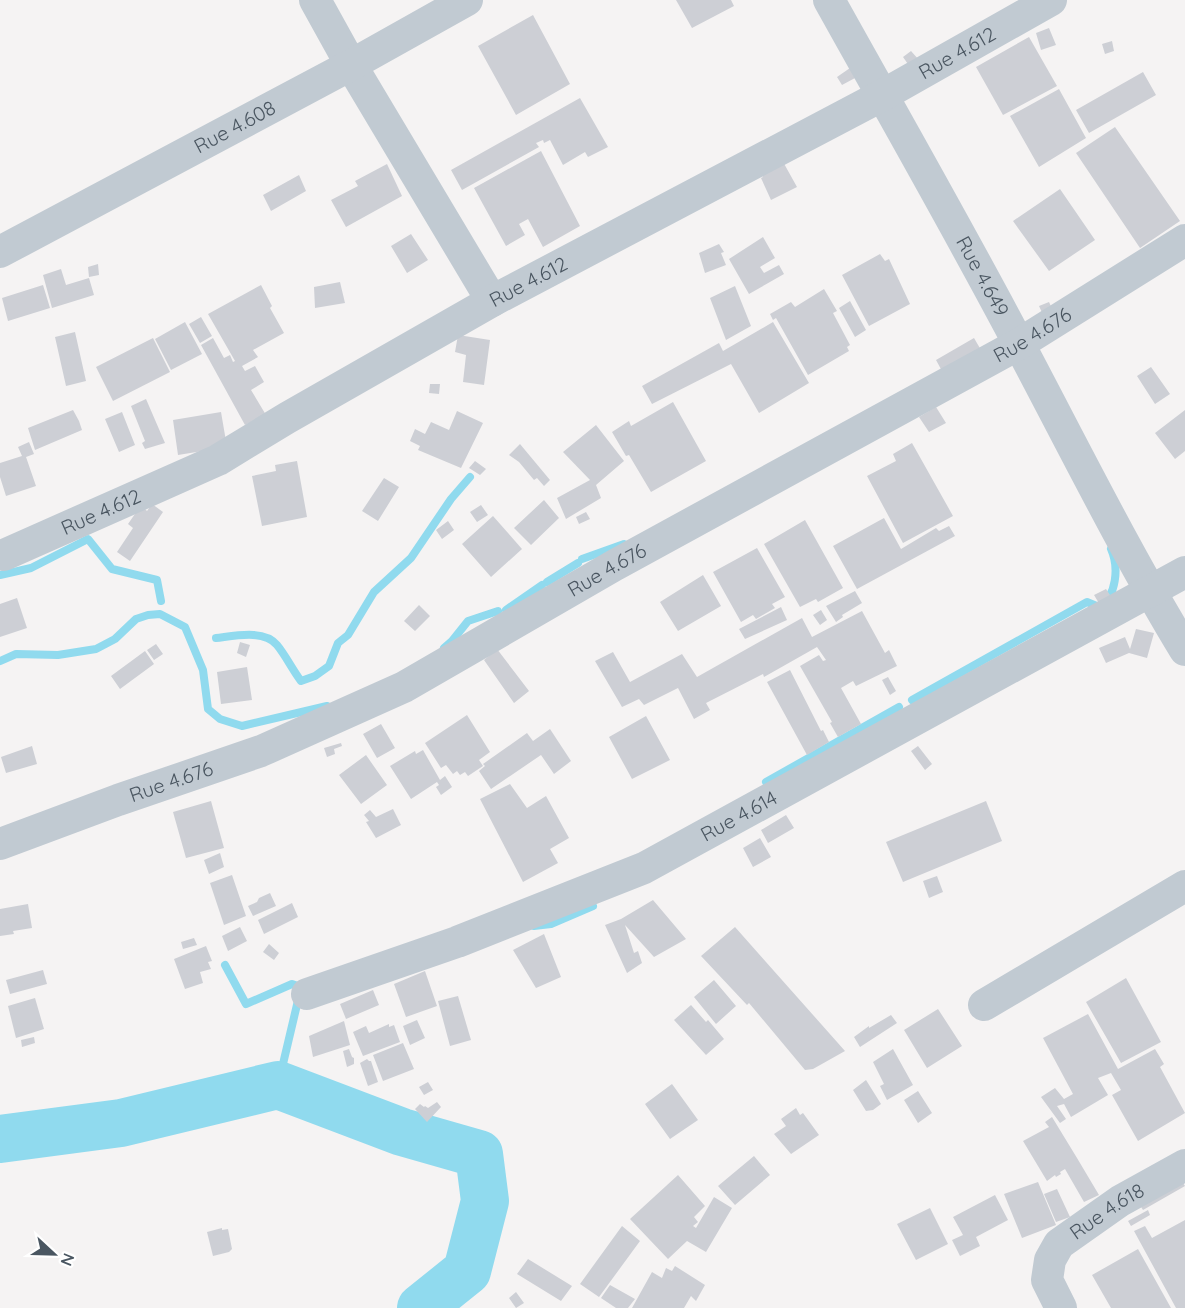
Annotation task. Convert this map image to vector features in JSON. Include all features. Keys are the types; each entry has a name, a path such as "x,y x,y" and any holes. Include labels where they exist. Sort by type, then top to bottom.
{"street":[{"path":"315,0 351,65 492,301"},
{"name":"Rue 4.608","path":"0,252 351,65 467,0"},
{"name":"Rue 4.649","path":"829,0 883,94 1019,344 1149,591 1185,650"},
{"name":"Rue 4.612","path":"4,555 218,460 297,412 492,301 883,94 1051,0"},
{"name":"Rue 4.676","path":"0,844 118,800 261,751 404,687 615,565 1019,344 1185,240"},
{"path":"1149,591 1185,572"},
{"name":"Rue 4.614","path":"307,994 457,942 644,868 1149,591"},
{"path":"984,1005 1185,886"},
{"name":"Rue 4.618","path":"1061,1308 1047,1280 1050,1260 1059,1245 1120,1200 1185,1164"}],"building":[{"path":"676,0 731,0 734,6 692,28"},
{"path":"533,15 570,84 516,115 478,46"},
{"path":"1049,28 1056,45 1041,50 1036,33"},
{"path":"1029,37 1057,86 1003,115 976,67"},
{"path":"1112,41 1114,51 1105,54 1102,44"},
{"path":"911,51 919,60 910,67 903,57"},
{"path":"850,68 855,78 842,85 837,77"},
{"path":"1143,72 1156,95 1089,133 1076,110"},
{"path":"1059,89 1086,138 1039,167 1010,116"},
{"path":"580,98 608,147 588,157 585,152 563,165 550,140 544,143 543,140 536,143 539,147 462,190 451,170"},
{"path":"1115,127 1180,221 1140,248 1076,153"},
{"path":"541,151 580,226 543,247 528,219 519,224 525,235 506,246 474,188"},
{"path":"782,160 797,187 771,200 760,172"},
{"path":"387,164 402,196 346,227 331,200 358,186 355,181"},
{"path":"299,175 306,191 271,211 263,195"},
{"path":"1060,189 1095,240 1049,271 1013,221"},
{"path":"411,234 428,260 407,273 391,246"},
{"path":"763,237 775,258 760,267 764,273 779,265 784,274 749,294 729,259"},
{"path":"719,244 724,252 721,253 726,265 705,273 699,253"},
{"path":"880,254 885,261 889,259 910,304 869,326 842,275"},
{"path":"98,264 99,275 89,277 88,267"},
{"path":"61,269 66,285 89,278 94,295 52,308 43,275"},
{"path":"340,282 345,303 315,308 314,287"},
{"path":"43,285 50,308 8,321 2,298"},
{"path":"261,285 272,306 270,308 284,333 253,350 258,357 242,366 245,371 255,366 264,382 251,390 266,415 245,425 201,345 213,338 224,358 230,355 233,362 235,361 208,314"},
{"path":"735,286 751,326 726,340 710,298"},
{"path":"824,289 837,311 833,313 850,345 847,347 849,351 808,375 776,318 773,320 770,314 791,302 795,307"},
{"path":"850,301 866,330 855,337 839,308"},
{"path":"1049,302 1054,313 1044,317 1039,306"},
{"path":"201,317 212,336 200,343 189,324"},
{"path":"185,322 202,354 171,370 155,339"},
{"path":"773,322 809,383 759,413 731,364 652,404 642,386 719,343 723,351"},
{"path":"75,332 86,381 66,386 55,337"},
{"path":"458,335 490,340 484,385 463,382 466,355 455,352"},
{"path":"153,338 170,372 113,401 96,367"},
{"path":"974,338 981,350 942,371 936,360"},
{"path":"1151,367 1170,394 1155,404 1137,376"},
{"path":"430,384 440,384 439,394 429,393"},
{"path":"146,399 165,443 145,449 142,443 145,441 131,406"},
{"path":"673,402 706,461 651,492 612,432 629,421 631,426"},
{"path":"936,407 946,423 929,432 919,417"},
{"path":"73,410 82,430 35,450 28,428"},
{"path":"1185,410 1185,451 1175,459 1155,433"},
{"path":"457,411 483,423 461,468 418,450 420,446 410,441 415,429 425,434 431,422 449,430"},
{"path":"122,412 135,445 119,452 105,419"},
{"path":"221,412 227,447 178,455 173,420"},
{"path":"596,425 624,461 596,485 601,498 566,519 557,498 590,480 563,452"},
{"path":"29,442 34,454 26,457 36,486 6,496 0,477 0,463 22,456 18,447"},
{"path":"912,443 953,516 903,543 867,476 896,461 893,454"},
{"path":"520,444 550,480 544,486 537,478 534,480 519,462 509,455"},
{"path":"297,461 307,517 262,526 252,476 276,471 275,465"},
{"path":"475,461 486,469 480,475 469,468"},
{"path":"384,478 399,487 378,521 362,511"},
{"path":"544,500 559,518 531,545 514,528"},
{"path":"152,504 163,512 130,561 117,552 133,528 128,524 137,511 139,512 143,507 147,511"},
{"path":"481,505 488,515 477,522 470,512"},
{"path":"586,512 590,519 579,524 576,517"},
{"path":"493,516 522,549 491,577 462,544"},
{"path":"884,518 901,549 936,528 939,531 949,526 955,536 857,589 833,546"},
{"path":"805,520 843,588 818,602 816,599 800,607 764,544"},
{"path":"448,521 454,530 442,539 436,530"},
{"path":"757,548 785,597 772,604 775,608 756,619 753,615 741,622 713,572"},
{"path":"703,575 721,606 678,631 660,602"},
{"path":"1106,589 1112,598 1100,605 1094,595"},
{"path":"855,591 862,603 842,615 843,617 836,622 826,606"},
{"path":"17,598 27,628 0,637 0,604"},
{"path":"419,605 430,616 415,631 404,621"},
{"path":"781,607 787,620 745,639 739,629"},
{"path":"821,610 827,620 820,625 813,615"},
{"path":"862,611 885,653 889,650 897,666 856,686 853,681 841,688 861,724 838,737 800,666 819,655 823,661 826,660 817,647 764,677 763,674 706,703 710,710 694,719 678,688 644,705 639,699 622,707 595,661 613,652 630,682 682,654 697,677 802,618 812,637"},
{"path":"1136,629 1154,633 1147,658 1129,653 1106,663 1099,648 1125,637 1130,649"},
{"path":"240,642 250,645 246,657 237,653"},
{"path":"156,644 163,654 154,660 147,650"},
{"path":"497,649 529,691 514,703 484,660"},
{"path":"145,651 154,664 120,689 111,676"},
{"path":"247,667 252,700 221,704 217,672"},
{"path":"790,670 829,742 807,755 767,682"},
{"path":"888,677 896,691 890,695 882,680"},
{"path":"467,715 490,752 479,760 483,766 468,776 465,772 460,775 457,771 453,774 446,765 441,768 425,743"},
{"path":"646,716 670,760 632,779 609,737"},
{"path":"381,724 395,748 377,758 363,734"},
{"path":"550,729 571,761 554,774 541,755 491,789 479,771 485,766 483,764 527,733 533,741"},
{"path":"341,743 342,746 334,749 335,754 327,757 324,748"},
{"path":"32,746 37,764 6,773 1,757"},
{"path":"918,746 932,764 925,770 911,751"},
{"path":"423,750 440,780 445,776 452,787 441,795 436,787 439,785 437,782 411,799 390,766 415,751 416,754"},
{"path":"366,755 387,785 361,804 339,775"},
{"path":"510,784 527,808 546,796 569,838 550,849 558,863 523,882 480,799"},
{"path":"211,801 224,848 186,858 173,812"},
{"path":"986,801 1002,841 903,882 886,842"},
{"path":"393,809 401,825 376,838 364,815 370,810 376,817"},
{"path":"786,815 794,828 768,843 761,830"},
{"path":"760,838 771,857 753,867 743,848"},
{"path":"220,853 224,867 209,874 204,860"},
{"path":"232,875 246,916 224,925 210,883"},
{"path":"937,876 943,892 929,898 923,881"},
{"path":"270,893 276,906 253,916 248,906"},
{"path":"653,900 686,939 654,957 625,925 634,953 638,951 642,963 627,973 605,925 621,919"},
{"path":"292,903 298,917 264,934 258,920"},
{"path":"28,904 32,928 0,936 0,909"},
{"path":"240,927 247,941 228,951 222,936"},
{"path":"735,927 845,1051 813,1069 805,1070 749,1003 747,1005 701,956"},
{"path":"544,934 561,977 536,988 513,950"},
{"path":"194,938 197,945 183,949 181,942"},
{"path":"269,944 279,953 274,960 263,952"},
{"path":"206,946 212,961 208,962 211,969 200,972 203,983 185,989 174,959"},
{"path":"43,970 47,984 10,994 6,980"},
{"path":"425,971 437,1006 406,1017 394,984"},
{"path":"1126,978 1161,1042 1121,1063 1086,1002"},
{"path":"714,980 736,1006 716,1024 694,997"},
{"path":"373,990 379,1005 346,1019 340,1004"},
{"path":"458,996 471,1040 450,1046 438,1001"},
{"path":"35,998 44,1029 16,1038 8,1006"},
{"path":"691,1005 724,1039 706,1055 674,1020"},
{"path":"938,1009 962,1046 927,1068 904,1030"},
{"path":"1088,1014 1118,1069 1155,1049 1164,1064 1160,1067 1185,1113 1138,1141 1112,1095 1121,1090 1111,1073 1098,1078 1108,1095 1071,1117 1064,1104 1057,1106 1066,1119 1060,1123 1041,1097 1055,1088 1064,1099 1073,1094 1043,1038"},
{"path":"891,1015 897,1023 860,1047 854,1037"},
{"path":"417,1020 425,1038 410,1045 403,1026"},
{"path":"344,1021 350,1045 313,1057 309,1036"},
{"path":"389,1024 389,1027 394,1025 400,1042 363,1056 353,1032 366,1026 369,1033"},
{"path":"34,1037 35,1043 22,1047 21,1040"},
{"path":"403,1043 414,1069 383,1081 373,1055"},
{"path":"349,1049 354,1058 354,1064 347,1067 343,1051"},
{"path":"893,1049 913,1085 887,1100 880,1086 884,1084 873,1062"},
{"path":"367,1059 371,1061 378,1082 368,1086 360,1063"},
{"path":"866,1080 881,1104 873,1110 866,1111 853,1090"},
{"path":"428,1082 433,1090 424,1095 419,1087"},
{"path":"672,1084 698,1120 670,1139 645,1104"},
{"path":"918,1091 932,1113 918,1123 904,1100"},
{"path":"437,1102 441,1107 427,1122 415,1109 420,1104 428,1108"},
{"path":"796,1108 800,1115 803,1113 819,1135 791,1154 774,1134 786,1126 781,1119"},
{"path":"1052,1117 1099,1195 1084,1202 1065,1169 1060,1172 1061,1174 1047,1181 1023,1141 1049,1127 1045,1122"},
{"path":"754,1156 770,1175 735,1205 718,1186"},
{"path":"678,1175 705,1206 694,1217 698,1222 693,1226 696,1228 714,1197 732,1208 706,1252 687,1241 668,1259 630,1219"},
{"path":"1180,1178 1185,1186 1143,1210 1138,1202"},
{"path":"1038,1182 1056,1225 1022,1238 1004,1194"},
{"path":"1057,1189 1070,1217 1056,1222 1044,1194"},
{"path":"995,1195 1008,1220 976,1237 980,1246 960,1256 952,1240 963,1235 953,1217"},
{"path":"930,1208 948,1244 916,1260 897,1224"},
{"path":"1148,1210 1150,1215 1131,1226 1128,1221"},
{"path":"1185,1220 1185,1308 1176,1308 1134,1231 1145,1226 1152,1238"},
{"path":"622,1226 640,1241 599,1297 580,1284"},
{"path":"222,1228 222,1230 228,1229 232,1249 213,1256 207,1232"},
{"path":"1138,1249 1171,1308 1111,1308 1092,1275"},
{"path":"528,1259 572,1286 561,1301 517,1274"},
{"path":"675,1266 705,1285 696,1301 691,1296 684,1308 632,1308 652,1272 662,1278 666,1268 672,1271"},
{"path":"610,1285 635,1299 628,1308 616,1308 601,1298"},
{"path":"516,1292 524,1303 516,1308 509,1298"}],"waterway":[{"path":"216,638 240,635 265,637 277,645 301,681 315,676 329,666 338,643 348,635 374,592 411,558 451,499 470,477"},
{"path":"0,575 31,568 88,539 112,569 157,580 161,601"},
{"path":"582,559 624,544"},
{"path":"912,700 1087,602 1099,607 1110,596 1115,581 1115,564 1111,549"},
{"path":"547,582 578,563"},
{"path":"506,610 542,585"},
{"path":"444,648 468,621 498,611"},
{"path":"0,661 16,654 58,655 96,649 115,639 136,619 160,614 185,627 203,670 208,709 220,719 242,726 327,706"},
{"path":"766,782 899,707"},
{"path":"534,926 551,924 593,906"},
{"path":"225,965 246,1004 292,984 298,986 300,992 278,1085"},
{"path":"0,1139 121,1123 278,1085 402,1132 479,1154 485,1201 467,1271 421,1308"}]}
